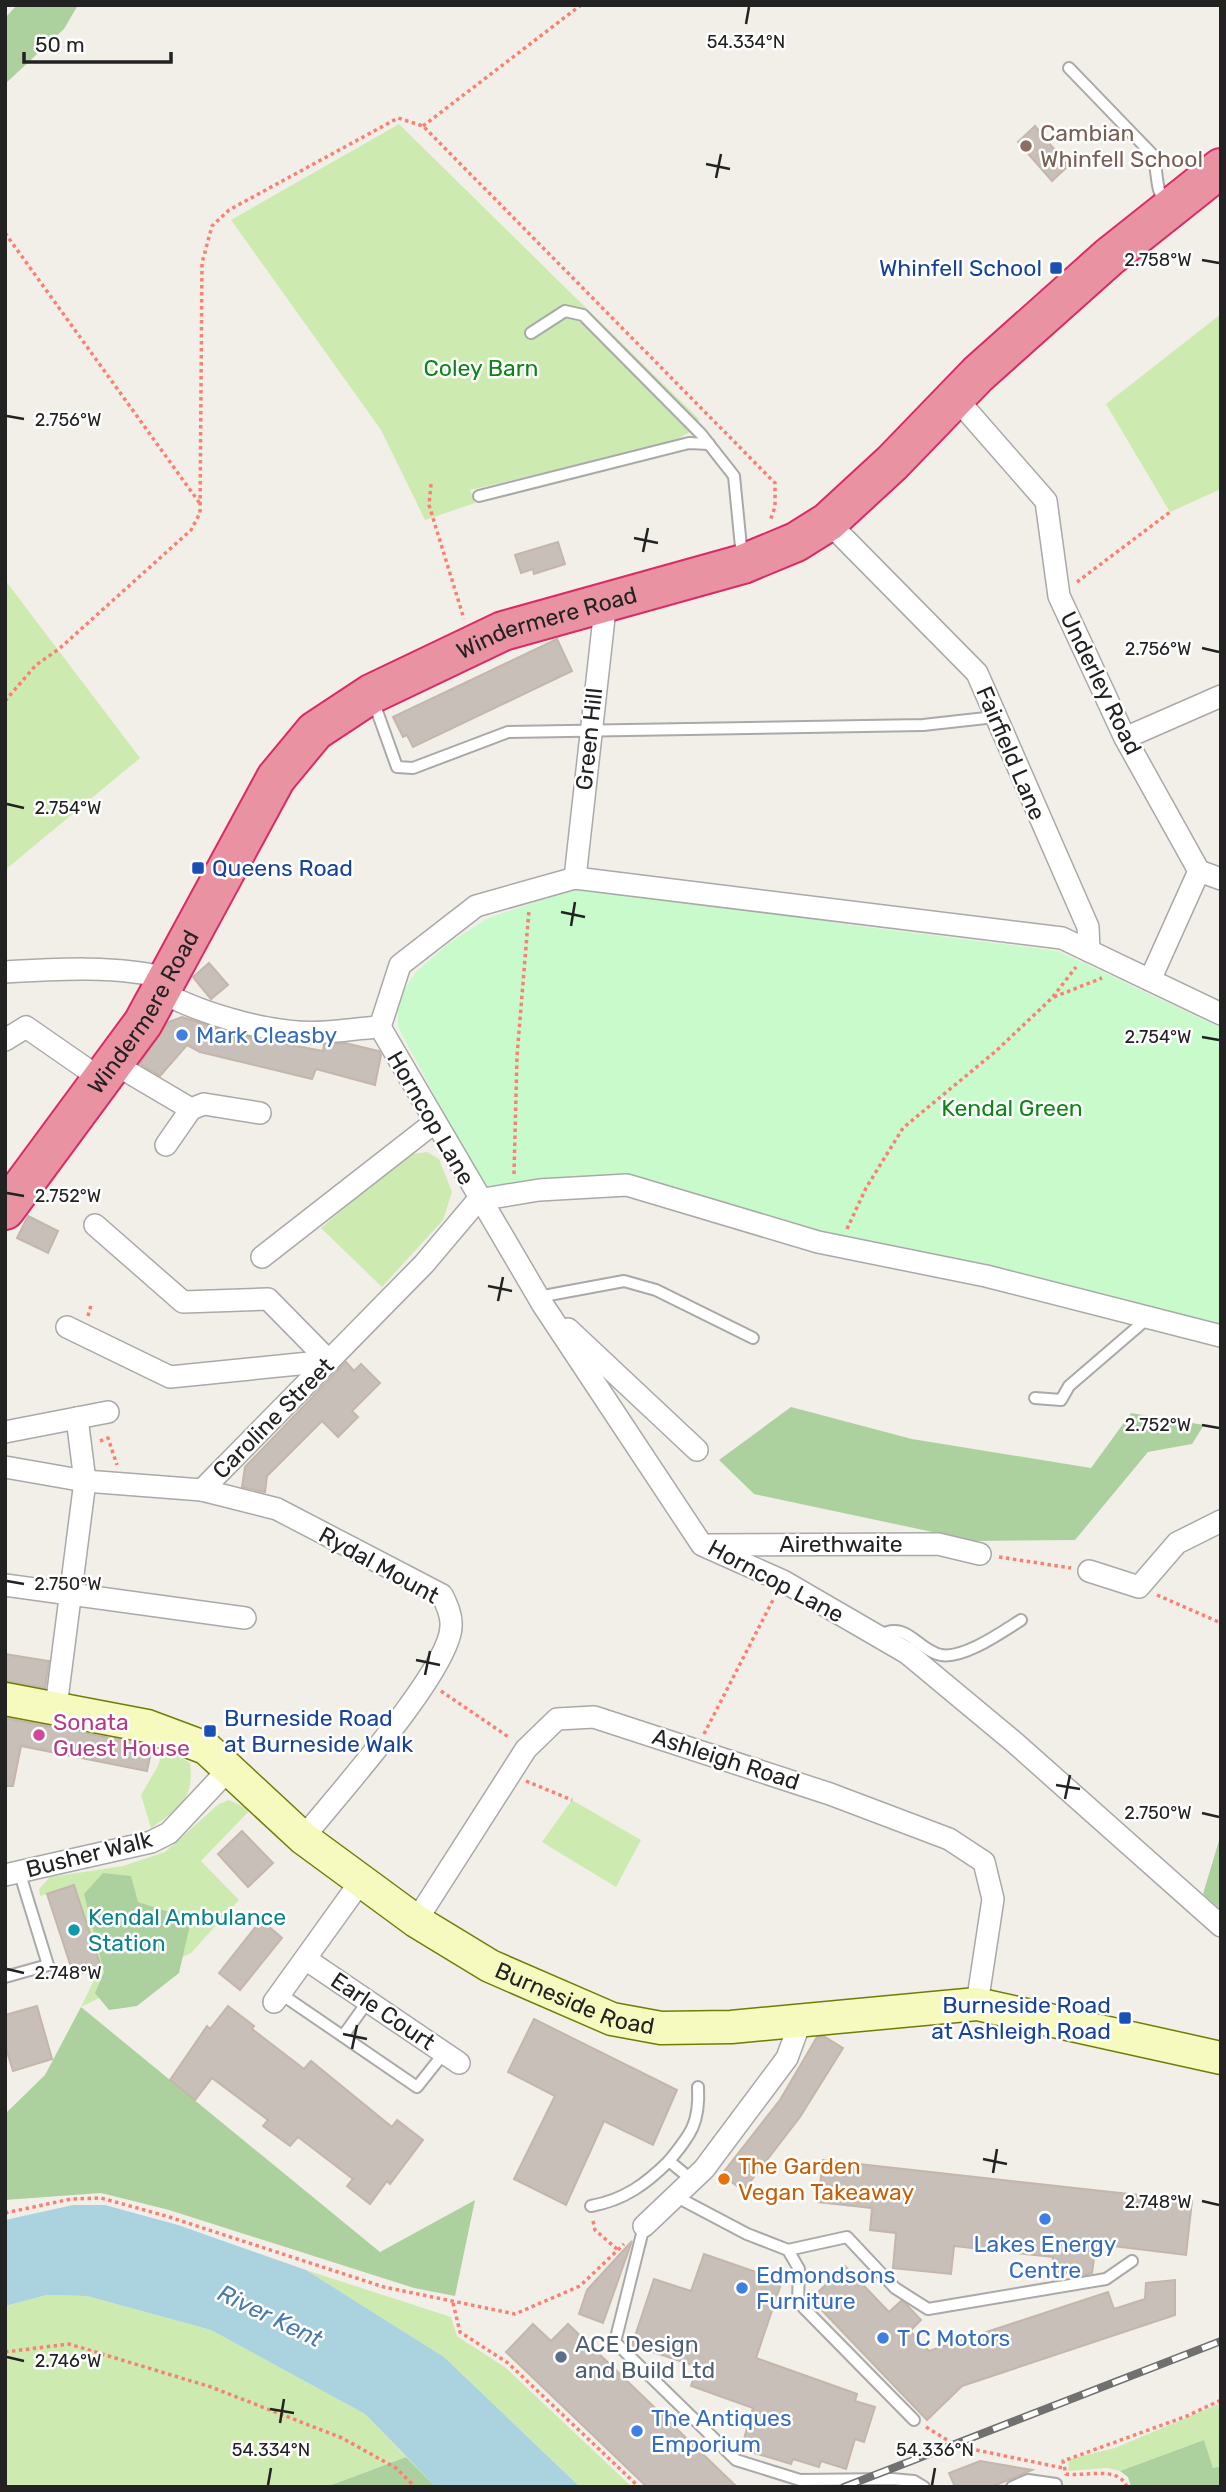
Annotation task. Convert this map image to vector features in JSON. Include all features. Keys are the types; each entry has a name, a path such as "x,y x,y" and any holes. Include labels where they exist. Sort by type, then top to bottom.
{"highway":[{"name":"Windermere Road","path":"5,1210 107,1071 165,986 276,778 315,731 371,694 472,644 606,600 743,564 796,542 828,522 892,463 955,397 1081,281 1221,168"}],"street":[{"name":"Underley Road","path":"955,397 1046,502 1059,596 1125,738 1199,872"},
{"name":"Fairfield Lane","path":"828,522 977,673 1088,927 1089,951"},
{"name":"Green Hill","path":"575,878 589,730 606,600"},
{"path":"1125,738 1221,696"},
{"path":"1150,980 1199,872 1221,879"},
{"path":"5,972 121,973 165,986 207,1012 275,1028 324,1033 380,1027 400,965 476,906 575,878 1062,938 1221,1014"},
{"path":"5,1040 26,1027 107,1071 191,1109"},
{"name":"Horncop Lane","path":"380,1027 478,1200 540,1301 702,1545 783,1581 906,1653 1014,1742 1221,1926"},
{"path":"166,1145 191,1109 204,1104 260,1113"},
{"path":"262,1257 435,1122"},
{"path":"478,1200 513,1194 627,1185 818,1242 986,1276 1221,1336"},
{"name":"Caroline Street","path":"5,1467 85,1481 202,1490 424,1264 478,1200"},
{"path":"95,1225 183,1302 268,1299 329,1361"},
{"path":"540,1301 697,1450"},
{"path":"67,1327 170,1377 329,1361"},
{"path":"5,1432 108,1412"},
{"path":"55,1707 85,1481 77,1418"},
{"name":"Rydal Mount","path":"202,1490 277,1509 442,1595 452,1627 445,1651 428,1681 303,1838"},
{"path":"1089,1571 1139,1587 1177,1543 1221,1521"},
{"name":"Airethwaite","path":"702,1545 938,1544 980,1554"},
{"path":"5,1585 245,1618"},
{"name":"Burneside Road","path":"5,1699 55,1707 174,1734 206,1748 303,1838 416,1921 490,1966 612,2019 661,2028 731,2027 978,2004 1221,2058"},
{"name":"Ashleigh Road","path":"416,1921 526,1749 557,1719 594,1717 697,1748 949,1839 984,1862 993,1899 978,2004"},
{"name":"Busher Walk","path":"12,1873 151,1842 169,1833 229,1769"},
{"path":"277,1998 307,1960 360,1881"},
{"name":"Earle Court","path":"307,1960 452,2058"},
{"path":"643,2226 692,2180 787,2058 801,2020"}],"lane":[{"path":"1069,68 1152,154 1157,192 1169,209"},
{"path":"531,333 565,310 583,315 709,444 734,476 743,564"},
{"path":"479,496 689,443 709,444"},
{"path":"371,694 397,767 413,768 508,732 923,725 995,717"},
{"path":"540,1301 624,1281 656,1290 753,1338"},
{"path":"1035,1398 1061,1400 1069,1386 1148,1318"},
{"path":"878,1636 888,1630 904,1632 940,1655 957,1654 991,1639 1021,1620"},
{"path":"5,1977 48,1965 12,1873"},
{"path":"277,1998 343,2036 418,2087 452,2058"},
{"path":"343,2036 368,2001"},
{"path":"591,2206 608,2203 643,2187 670,2161 690,2136 699,2113 698,2087"},
{"path":"670,2161 692,2180"},
{"path":"675,2196 747,2234 788,2250 846,2237 895,2288 928,2309 1106,2279 1132,2261"},
{"path":"643,2226 615,2342 736,2460 800,2480 892,2479 914,2481 924,2487"},
{"path":"788,2250 799,2269 798,2302 914,2420"},
{"path":"1012,2487 1028,2480 1056,2484"}],"path":[{"path":"5,701 36,665 59,649 191,530 200,513 202,263 212,226 229,210 398,118 423,126 581,5"},
{"path":"5,233 202,507"},
{"path":"430,484 429,505 472,644"},
{"path":"1059,596 1170,512"},
{"path":"513,1194 517,1056 530,891"},
{"path":"842,1240 866,1188 903,1128 996,1051 1052,998 1089,951"},
{"path":"1052,998 1125,968"},
{"path":"81,1448 108,1438 118,1469"},
{"path":"980,1554 1089,1571"},
{"path":"697,1748 783,1581"},
{"path":"1139,1587 1221,1623"},
{"path":"428,1681 526,1749"},
{"path":"511,1775 572,1800"},
{"path":"5,2213 71,2199 100,2198 166,2216 384,2287 515,2314 580,2286 643,2226"},
{"path":"591,2206 595,2230 618,2250"},
{"path":"453,2303 460,2332 508,2363 639,2487"},
{"path":"5,2351 69,2344 211,2387 342,2438 396,2468 415,2487"},
{"path":"1063,2468 1068,2457 1113,2444 1221,2400"},
{"path":"914,2420 957,2446 1063,2468"},
{"path":"1063,2468 1066,2474 1115,2474 1124,2479 1127,2487"}],"green space":[{"path":"17,5 78,5 64,29 5,84 5,18"},
{"name":"Coley Barn","path":"399,124 699,419 697,428 669,444 470,490 475,503 425,520 381,430 231,220"},
{"path":"1221,314 1221,489 1170,512 1106,404"},
{"path":"5,580 140,758 5,870"},
{"name":"Kendal Green","path":"587,885 850,925 1058,951 1221,1028 1221,1324 986,1267 842,1240 626,1180 484,1188 398,1027 398,998 416,972 448,944 488,918"},
{"path":"427,1152 439,1159 452,1192 443,1220 382,1287 321,1228 406,1155"},
{"path":"791,1407 912,1439 1091,1468 1131,1413 1204,1425 1192,1444 1148,1452 1075,1540 975,1541 754,1494 719,1460"},
{"path":"164,1746 190,1763 190,1786 177,1809 151,1828 141,1795 158,1766"},
{"path":"229,1800 250,1810 201,1861 239,1900 191,1953 81,2007 93,1982 91,1970 101,1966 74,1885 40,1896 39,1889 50,1877 123,1866 165,1852 219,1804"},
{"path":"572,1800 641,1840 616,1887 542,1842"},
{"path":"1221,1834 1221,1910 1203,1894"},
{"path":"103,1873 131,1876 138,1902 166,1911 193,1912 179,1973 137,2006 109,2010 95,1993 104,1972 84,1894"},
{"path":"81,2007 380,2252 475,2200 455,2296 414,2288 169,2210 101,2193 5,2200 5,2114 45,2075"},
{"path":"306,2270 451,2317 457,2336 506,2368 632,2487 580,2487 444,2357"},
{"path":"47,2295 87,2296 211,2330 365,2414 406,2457 326,2487 5,2487 5,2306"},
{"path":"1221,2403 1221,2466 1213,2468 1204,2440 1120,2471 1107,2468 1068,2471 1069,2459 1115,2448"},
{"path":"1204,2440 1213,2468 1221,2466 1221,2487 1131,2487 1128,2477 1120,2471"},
{"path":"406,2457 436,2487 326,2487"}],"water":[{"name":"River Kent","path":"73,2205 105,2205 178,2225 306,2270 444,2357 580,2487 436,2487 365,2414 211,2330 87,2296 47,2295 5,2306 5,2220"}],"building":[{"path":"1035,126 1068,166 1052,181 1018,142"},
{"path":"558,542 565,564 534,574 533,569 521,573 515,555"},
{"path":"557,639 572,671 413,747 407,735 403,737 393,717"},
{"path":"209,963 228,985 211,999 193,977"},
{"path":"182,1017 238,1035 323,1051 324,1045 345,1043 379,1051 381,1055 375,1085 316,1069 312,1079 200,1052 187,1045 160,1076 140,1064 168,1022"},
{"path":"28,1216 58,1231 48,1253 17,1238"},
{"path":"346,1362 354,1371 361,1364 380,1383 352,1411 358,1417 338,1437 322,1421 267,1476 265,1492 242,1487 245,1467"},
{"path":"5,1654 49,1661 45,1688 5,1681"},
{"path":"5,1718 152,1747 147,1771 21,1746 13,1786 5,1786"},
{"path":"242,1831 273,1863 248,1887 218,1854"},
{"name":"Kendal Ambulance Station","path":"74,1885 101,1967 74,1976 47,1894"},
{"path":"261,1920 282,1938 240,1990 219,1973"},
{"path":"37,2006 52,2059 13,2071 5,2045 5,2015"},
{"path":"228,2006 254,2026 252,2029 304,2069 311,2061 392,2127 397,2120 423,2140 390,2184 387,2181 370,2204 347,2186 353,2179 298,2137 290,2146 263,2126 268,2120 212,2078 195,2100 170,2080 207,2026 210,2029"},
{"path":"534,2019 677,2090 653,2145 604,2121 566,2205 514,2179 555,2096 508,2072"},
{"path":"817,2037 825,2037 843,2048 800,2117 743,2191 722,2174 780,2100"},
{"path":"823,2160 1192,2201 1186,2255 1096,2244 1092,2273 1083,2275 1052,2271 1053,2257 954,2246 951,2274 893,2268 896,2233 870,2230 872,2208 818,2202"},
{"path":"632,2241 603,2323 579,2314 587,2290"},
{"path":"704,2254 782,2281 756,2358 857,2394 855,2401 875,2407 864,2442 855,2439 846,2469 821,2461 819,2467 793,2459 791,2464 741,2449 753,2408 691,2386 698,2367 632,2345 654,2279 691,2291"},
{"path":"845,2266 889,2312 901,2301 906,2304 921,2320 910,2331 929,2351 1108,2292 1114,2309 1145,2299 1146,2283 1175,2280 1175,2315 962,2386 927,2420 811,2299"},
{"path":"533,2324 551,2341 568,2324 737,2487 647,2487 506,2352"},
{"path":"980,2461 1032,2470 991,2487 955,2487 949,2473"}],"railway":[{"path":"844,2487 1221,2341"}],"place":[{"name":"Cambian Whinfell School","path":"1026,146"},
{"name":"Whinfell School","path":"1056,268"},
{"name":"Queens Road","path":"198,868"},
{"name":"Mark Cleasby","path":"182,1035"},
{"name":"Burneside Road at Burneside Walk","path":"210,1731"},
{"name":"Sonata Guest House","path":"39,1735"},
{"name":"Kendal Ambulance Station","path":"74,1930"},
{"name":"Burneside Road at Ashleigh Road","path":"1125,2018"},
{"name":"The Garden Vegan Takeaway","path":"724,2179"},
{"name":"Lakes Energy Centre","path":"1045,2219"},
{"name":"Edmondsons Furniture","path":"742,2288"},
{"name":"T C Motors","path":"883,2338"},
{"name":"ACE Design and Build Ltd","path":"561,2357"},
{"name":"The Antiques Emporium","path":"637,2431"}]}
